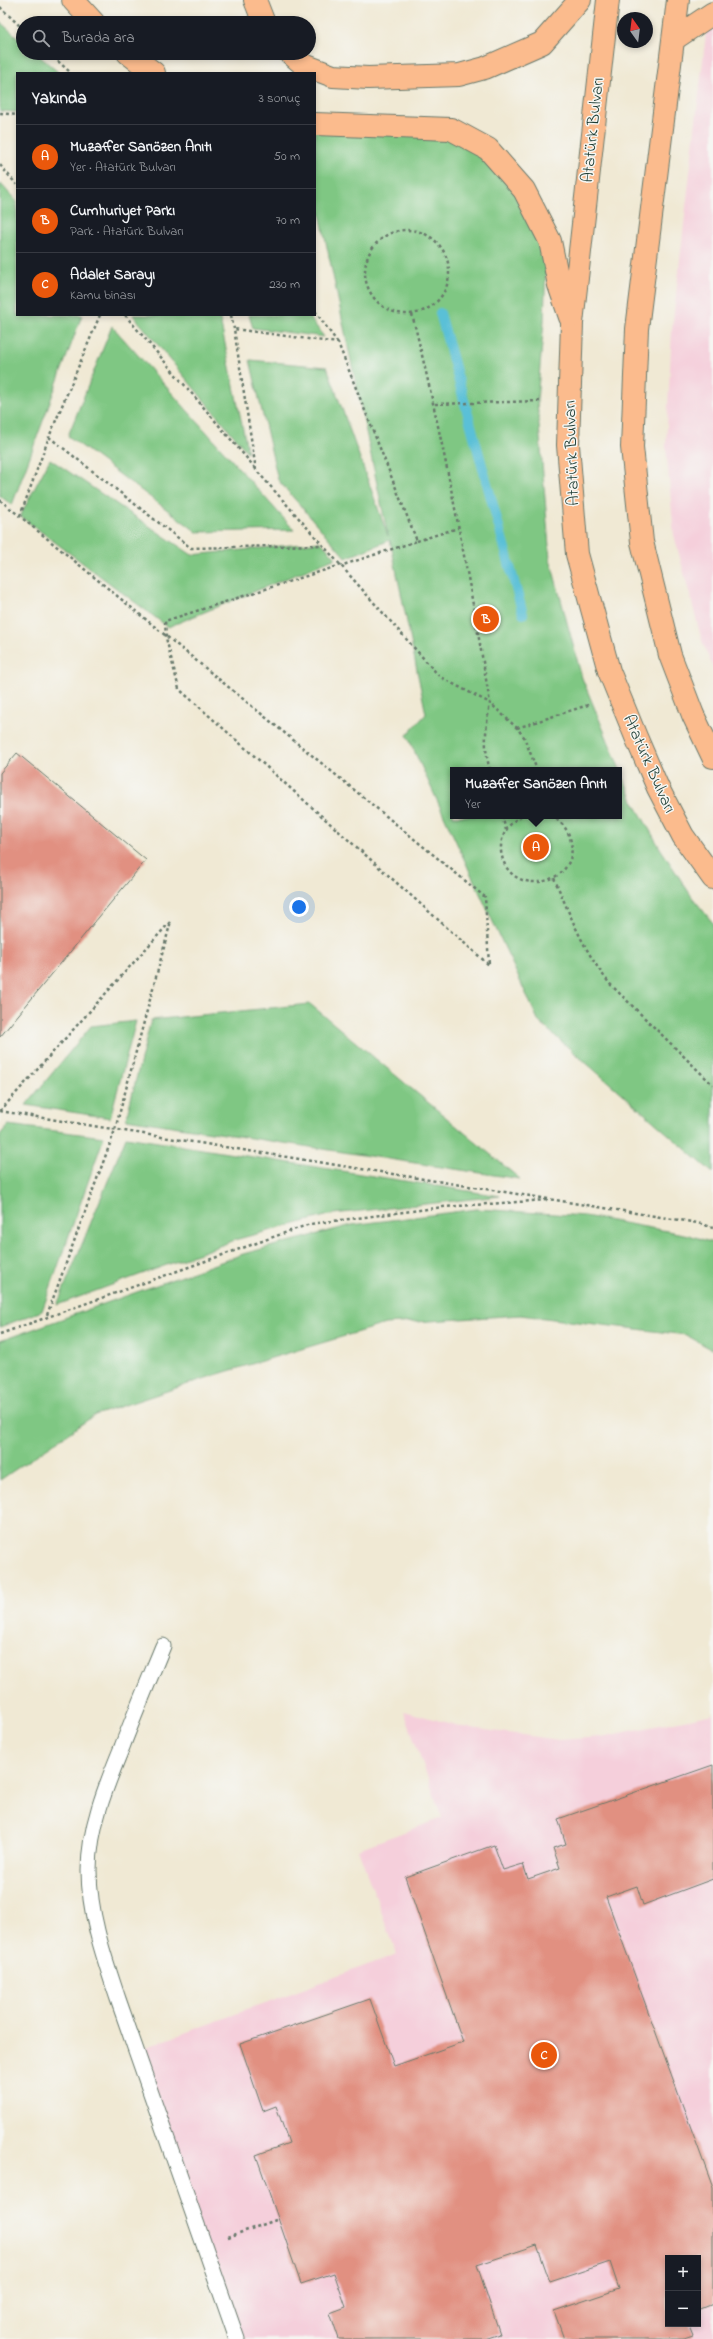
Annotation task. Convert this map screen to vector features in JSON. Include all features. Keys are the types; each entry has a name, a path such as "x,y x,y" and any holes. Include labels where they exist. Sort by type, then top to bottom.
{"main road":[{"path":"73,0 88,16"},
{"path":"255,0 261,16"},
{"path":"298,60 304,65 333,76 368,78 459,75 485,68 542,43 580,0"},
{"name":"Atatürk Bulvarı","path":"608,0 572,323 568,445 577,554 609,671 618,694 658,788 684,836 713,878"},
{"path":"678,0 637,328 632,446 642,542 670,655 693,715 713,757"},
{"path":"674,39 713,13"},
{"path":"137,60 153,72"},
{"path":"316,124 451,129 488,149 524,190 550,241 559,286 572,323"}],"lane":[{"path":"163,1646 106,1788 93,1832 89,1869 92,1910 102,1952 237,2339"}],"path":[{"path":"0,8 16,23"},
{"path":"57,60 70,72"},
{"path":"0,113 16,115"},
{"path":"0,165 16,184"},
{"path":"414,230 430,237 442,249 448,264 448,281 441,297 429,308 412,314 396,312 380,305 369,292 366,284 365,267 370,251 382,238 397,231 414,230"},
{"path":"316,312 338,343 417,541"},
{"path":"412,314 435,404 458,528 468,569 490,703 484,740 485,752 489,767"},
{"path":"20,516 49,437 100,316"},
{"path":"126,316 256,470 440,677 490,703 517,728 524,737 536,767"},
{"path":"231,316 256,470"},
{"path":"234,329 338,343"},
{"path":"435,404 570,402"},
{"path":"49,437 191,548 322,545"},
{"path":"0,500 166,638 485,897 489,965 179,689 166,638 165,621 458,528"},
{"path":"517,728 618,694"},
{"path":"503,819 506,830"},
{"path":"518,819 506,830 503,837 501,851 509,870 527,882 541,883 560,874 568,862 571,849 568,835 556,819"},
{"path":"554,878 587,952 597,968 610,984 713,1085"},
{"path":"0,1111 171,921 115,1130 47,1316"},
{"path":"0,1111 698,1223 713,1228"},
{"path":"0,1334 47,1316 310,1224 443,1207 554,1200"},
{"path":"204,2246 279,2219"}],"shaded area":[{"path":"713,13 713,668 702,641 674,535 666,446 672,329 708,16"},
{"path":"404,1711 463,1727 559,1740 601,1737 713,1714 713,2339 237,2339 136,2051 397,1954 358,1849 442,1818"}],"green space":[{"path":"0,22 16,36 16,60 44,60 58,72 16,72 16,112 0,111"},
{"path":"316,124 412,126 488,149 547,236 544,321 537,401 550,559 582,678 619,767 450,767 450,819 622,819 622,774 633,801 660,848 692,897 713,923 713,1173 539,1022 407,735 426,714 390,540 346,558 278,480 250,360 327,367 388,536 316,195"},
{"path":"0,183 16,201 16,316 82,316 12,505 0,496"},
{"path":"134,316 219,316 248,453"},
{"path":"249,316 309,316 324,337 253,328"},
{"path":"112,326 294,530 197,532 68,436"},
{"path":"50,459 192,555 321,542 336,558 168,627 20,516"},
{"path":"310,1004 520,1179 126,1119 151,1020"},
{"path":"136,1021 110,1118 26,1105 91,1026"},
{"path":"8,1125 104,1137 42,1311 0,1327 0,1135"},
{"path":"126,1137 500,1196 333,1214 238,1239 57,1305"},
{"path":"477,1209 585,1216 689,1235 713,1243 713,1350 686,1335 520,1315 385,1324 215,1375 95,1415 0,1480 0,1341 243,1254 352,1225"}],"building":[{"path":"17,753 146,860 0,1037 0,773"},
{"path":"713,1765 713,1879 643,1905 637,1886 606,1897 713,2188 713,2304 701,2309 701,2255 665,2255 665,2327 689,2327 693,2336 684,2339 564,2339 554,2311 619,2289 610,2262 550,2282 537,2245 477,2265 500,2334 485,2339 339,2339 330,2313 346,2307 334,2273 301,2284 256,2155 289,2143 276,2106 263,2111 240,2044 370,1999 394,2066 463,2042 405,1877 494,1845 503,1870 523,1864 528,1879 560,1868 553,1848 566,1844 558,1819"}],"waterway":[{"path":"440,313 523,614"}],"place":[{"name":"Cumhuriyet Parkı","path":"486,619"},
{"name":"Muzaffer Sarıözen Anıtı","path":"536,847"},
{"name":"Adalet Sarayı","path":"544,2055"}]}
